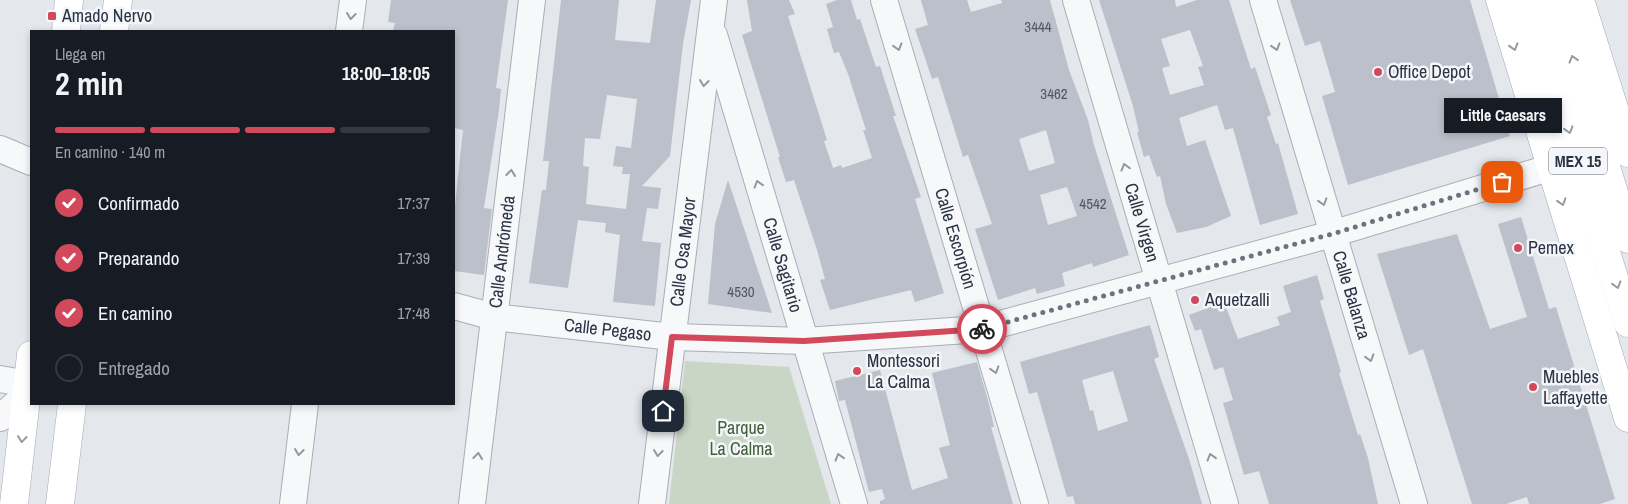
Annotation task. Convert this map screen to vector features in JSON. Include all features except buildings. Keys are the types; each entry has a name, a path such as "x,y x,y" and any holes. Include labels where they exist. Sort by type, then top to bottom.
{"main road":[{"path":"66,30 69,0"},
{"path":"114,30 118,0"},
{"path":"1500,0 1628,418"},
{"name":"MEX 15","path":"1528,0 1628,323"},
{"name":"MEX 15","path":"1554,0 1628,239"},
{"path":"1580,0 1628,153"},
{"path":"1591,296 1628,365"},
{"path":"14,504 30,367"},
{"path":"60,504 72,405"}],"street":[{"path":"349,30 353,0"},
{"name":"Calle Andrómeda","path":"472,504 532,0"},
{"name":"Calle Escorpión","path":"884,0 1036,504"},
{"name":"Calle Virgen","path":"1076,0 1225,504"},
{"name":"Calle Balanza","path":"1263,0 1414,504"},
{"name":"Calle Osa Mayor","path":"652,504 712,13"},
{"name":"Calle Sagitario","path":"712,13 804,341 854,504"},
{"path":"0,149 30,162"},
{"name":"Calle Pegaso","path":"455,306 494,317 672,337 804,341 982,329 1332,234 1552,167"},
{"path":"0,378 28,389 0,418"},
{"path":"293,504 305,405"}],"green space":[{"name":"Parque La Calma","path":"685,361 789,367 831,504 669,504"}],"way so far":[{"path":"982,329 1332,234 1502,182"}],"place":[{"name":"Amado Nervo","path":"52,16"},
{"name":"Office Depot","path":"1378,72"},
{"name":"Little Caesars","path":"1502,182"},
{"name":"Pemex","path":"1518,248"},
{"name":"Aquetzalli","path":"1195,300"},
{"name":"Montessori La Calma","path":"857,371"},
{"name":"Muebles Laffayette","path":"1533,387"}],"route":[{"path":"663,411 672,337 804,341 982,329"}]}
